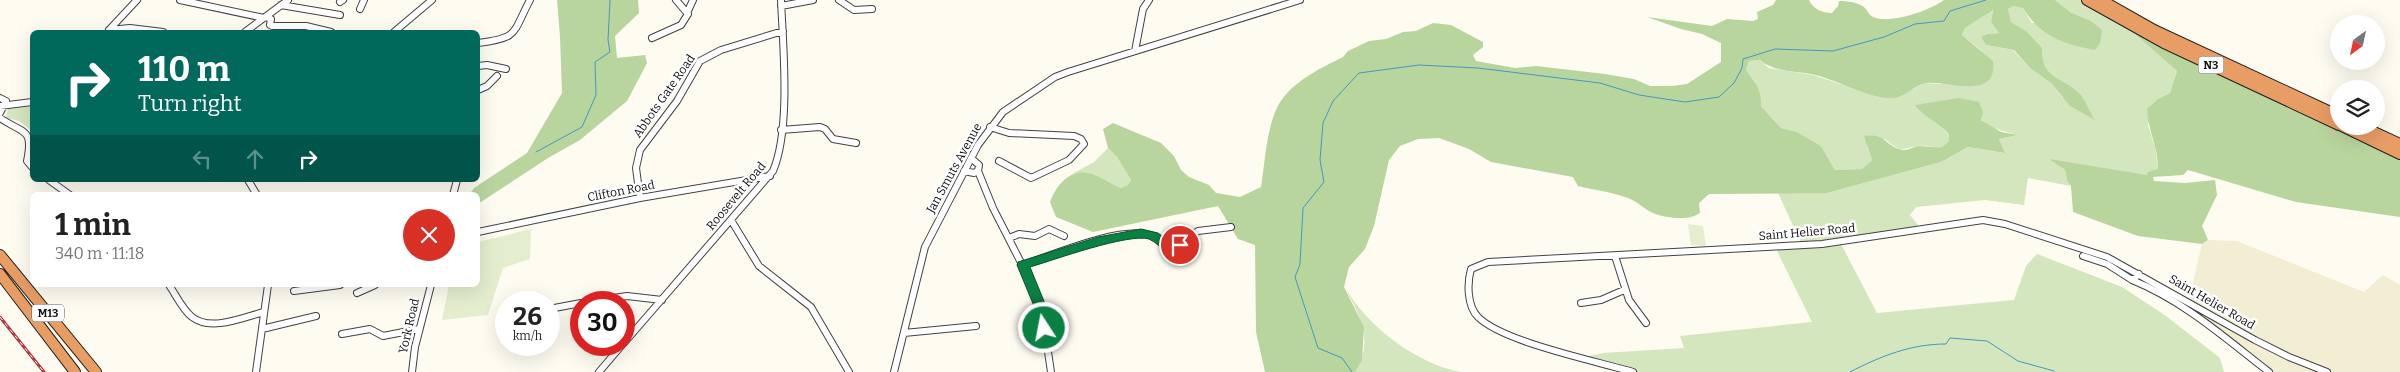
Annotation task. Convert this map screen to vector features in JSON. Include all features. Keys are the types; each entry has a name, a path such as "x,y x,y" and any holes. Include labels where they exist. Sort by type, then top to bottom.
{"highway":[{"name":"N3","path":"2087,0 2164,43 2330,121"},
{"name":"N3","path":"2101,0 2154,30 2330,112"},
{"name":"N3","path":"2359,135 2400,154"},
{"path":"2380,135 2400,144"},
{"name":"M13","path":"0,254 96,372"},
{"name":"M13","path":"0,274 75,372"}],"street":[{"path":"109,30 137,0"},
{"path":"180,0 265,17 271,19 272,26 303,26 327,30"},
{"path":"248,30 288,0"},
{"path":"360,9 364,0"},
{"path":"396,30 432,0"},
{"path":"480,43 507,39 514,36 530,0"},
{"path":"676,0 687,14"},
{"path":"652,38 681,25 694,0"},
{"path":"781,3 813,0"},
{"path":"839,0 856,12 872,9"},
{"path":"1135,51 1142,12 1149,0"},
{"name":"Jan Smuts Avenue","path":"894,372 914,285 926,247 971,158 990,127 1009,107 1058,76 1300,0"},
{"name":"Roosevelt Road","path":"635,330 770,176 778,160 785,93 781,3"},
{"path":"281,5 340,15"},
{"path":"114,30 127,28 145,30"},
{"name":"Abbots Gate Road","path":"640,198 636,168 640,150 677,101 700,61 721,50 783,31"},
{"path":"480,66 487,65 506,69"},
{"path":"480,89 487,86 497,76"},
{"path":"0,98 6,101 0,113"},
{"path":"2,106 30,102"},
{"path":"0,118 28,134 30,140"},
{"path":"781,130 820,127 825,129 833,139 856,143"},
{"path":"990,127 1036,135 1074,136 1081,139 1084,145 1062,164 1031,178 1026,178 1010,165 999,161"},
{"path":"30,150 28,163 30,165"},
{"path":"971,158 979,165 978,171 1023,265 1042,311 1051,372"},
{"path":"964,171 974,173 978,171"},
{"name":"Clifton Road","path":"480,232 640,198 770,176"},
{"path":"754,179 758,190"},
{"path":"52,182 66,192"},
{"path":"731,220 759,266 801,297 811,307 849,372"},
{"name":"Saint Helier Road","path":"1633,372 1509,334 1480,318 1475,313 1472,301 1470,269 1479,264 1822,244 1983,220 2005,224 2095,252 2255,340 2289,357 2327,372"},
{"path":"1023,265 1117,237 1149,234 1158,238 1165,246 1173,248 1198,231 1231,227"},
{"path":"1009,238 1019,234 1035,236 1049,229 1059,232 1064,236"},
{"path":"1614,256 1630,306 1646,323"},
{"path":"2083,256 2106,264 2189,310 2269,372"},
{"path":"2132,280 2138,274"},
{"path":"170,287 192,317 203,323 220,322 264,312"},
{"path":"256,372 268,287"},
{"path":"294,291 329,287"},
{"path":"357,293 368,287"},
{"name":"York Road","path":"412,372 419,329 430,287"},
{"path":"1581,303 1601,300 1624,290"},
{"path":"635,297 662,300"},
{"path":"262,329 316,316"},
{"path":"904,333 976,326"},
{"path":"342,334 370,329 379,335 385,336 419,329"},
{"name":"Roosevelt Road","path":"599,372 613,356"}],"shaded area":[{"path":"2208,240 2237,241 2364,292 2383,275 2400,285 2400,372 2274,372 2188,304 2202,244"}],"green space":[{"path":"557,0 638,0 639,13 615,36 617,58 645,55 647,63 627,101 580,140 548,158 480,202 480,192 471,192 474,188 527,153 562,93"},
{"path":"1776,0 1809,0 1818,10 1832,13 1838,6 1839,1 1853,2 1860,4 1870,15 1886,19 1908,16 1944,0 2055,0 2070,12 2091,21 2102,30 2100,43 2095,50 2054,38 2037,26 2023,8 2013,6 2008,9 2011,22 2026,31 2042,48 2045,66 2053,76 2079,93 2095,120 2070,106 2051,83 2030,68 2014,50 1986,45 1981,37 1987,34 1999,33 1991,22 1993,10 1965,28 1962,35 1993,61 1992,74 1987,81 1979,85 1957,86 1926,83 1899,97 1886,98 1865,93 1820,76 1778,69 1760,60 1749,61 1746,70 1757,86 1761,106 1781,128 1797,132 1821,146 1835,170 1862,169 1872,160 1864,136 1880,137 1902,150 1918,146 1942,147 1949,141 1949,135 1915,105 1958,98 1979,102 1983,113 1981,120 2001,132 2018,135 1999,139 2005,153 1968,147 1941,162 1827,193 1709,194 1699,203 1700,213 1690,217 1672,218 1655,214 1631,199 1578,186 1573,177 1491,162 1469,149 1439,138 1418,139 1400,146 1389,160 1374,226 1365,249 1349,267 1344,287 1364,327 1362,360 1355,372 1265,372 1256,332 1255,245 1238,239 1218,206 1093,232 1056,217 1050,202 1064,180 1081,172 1092,174 1121,188 1128,185 1131,180 1117,157 1108,148 1103,129 1113,123 1161,143 1174,156 1181,170 1189,177 1209,185 1216,193 1240,197 1261,187 1268,138 1273,119 1281,101 1288,92 1314,72 1343,57 1348,51 1369,41 1386,39 1403,32 1416,31 1433,23 1451,25 1483,42 1483,47 1473,55 1476,61 1515,68 1536,66 1605,74 1634,79 1650,86 1672,86 1687,84 1721,62 1721,43 1702,34 1647,17 1712,26 1727,19 1753,21 1758,19 1757,12 1773,5"},
{"path":"2055,0 2084,0 2330,121 2330,127 2159,47 2129,28 2177,71 2170,93 2158,99 2148,125 2155,148 2158,169 2148,175 2060,167 2065,170 2067,181 2071,186 2028,178 2024,205 1985,200 1916,207 1910,215 1921,229 1840,242 1877,313 2014,300 2026,266 2037,254 2122,287 2166,316 2220,358 2224,372 1633,372 1584,357 1603,353 1684,348 1680,336 1812,322 1775,247 1802,245 1778,193 1827,193 1941,162 1968,147 2004,153 1999,139 2017,135 1990,127 1958,99 1916,105 1942,127 1949,136 1949,141 1942,147 1921,146 1898,149 1885,139 1867,146 1872,160 1862,169 1835,170 1821,146 1797,132 1781,128 1761,106 1755,81 1746,70 1749,61 1760,60 1769,68 1813,75 1868,93 1895,98 1925,83 1941,84 1982,51 1962,35 1965,28 1993,9 1991,22 1999,33 1987,34 1982,37 1986,45 2013,50 2030,68 2051,83 2062,97 2095,119 2048,72 2026,31 2011,22 2008,9 2013,6 2023,8 2032,23 2091,21 2070,12"},
{"path":"2125,25 2159,47 2330,126 2330,135 2348,135 2400,159 2400,217 2296,202 2188,170 2183,175 2153,177 2154,181 2185,183 2215,180 2217,195 2202,226 2208,240 2202,244 2138,236 2073,212 2071,186 2067,181 2065,170 2049,159 2147,175 2148,172 2158,169 2147,109 2158,99 2170,93 2177,71"},
{"path":"30,106 30,129 19,121 6,118 8,109"},
{"path":"2348,135 2359,135 2400,155 2400,159"},
{"path":"1108,148 1117,157 1131,180 1128,185 1121,188 1088,173 1072,174 1094,162"},
{"path":"1688,224 1703,226 1706,246 1691,245"},
{"path":"531,229 530,259 503,268 488,315 442,320 449,287 480,287 480,242"},
{"path":"1346,289 1367,317 1395,342 1428,361 1444,368 1461,372 1355,372 1364,349 1363,329"}],"waterway":[{"path":"536,152 582,127 596,95 595,62 610,52 608,40 610,0"},
{"path":"1352,372 1342,358 1318,348 1295,277 1300,264 1303,208 1324,182 1320,160 1323,123 1333,101 1359,73 1419,65 1478,68 1600,83 1639,95 1685,102 1719,97 1734,83 1742,68 1743,59 1775,49 1833,51 1884,37 1915,24 1944,21 1950,11 1986,0"},
{"path":"1850,372 1896,352 1921,346 1946,344 1950,338 1987,341 2018,361 2054,371"}],"railway":[{"path":"0,317 44,372"}],"route":[{"path":"1044,328 1042,311 1035,290 1023,265 1098,241 1117,237 1149,234 1158,238 1165,246 1173,248 1180,245"}]}
